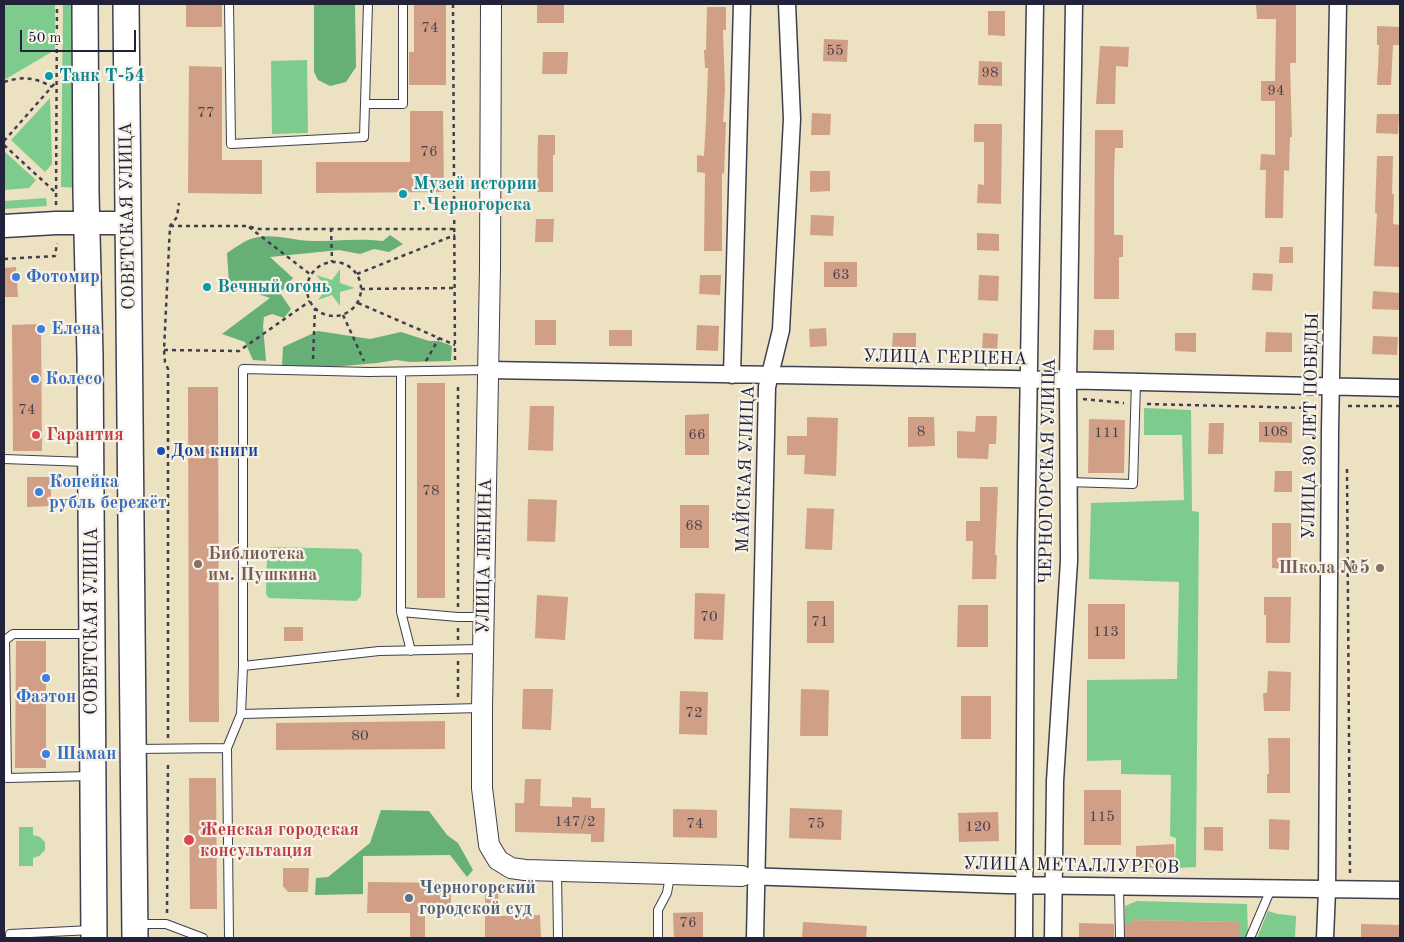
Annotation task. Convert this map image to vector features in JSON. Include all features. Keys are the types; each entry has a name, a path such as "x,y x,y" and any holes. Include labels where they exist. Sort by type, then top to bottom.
{"main road":[{"name":"СОВЕТСКАЯ УЛИЦА","path":"85,4 91,462 94,934"},
{"name":"СОВЕТСКАЯ УЛИЦА","path":"126,4 135,931"},
{"path":"4,226 56,223 127,223"}],"street":[{"name":"УЛИЦА ЛЕНИНА","path":"491,4 488,370 482,708 482,788 489,845 498,860 511,868 525,870 749,877"},
{"name":"МАЙСКАЯ УЛИЦА","path":"732,375 742,4"},
{"name":"МАЙСКАЯ УЛИЦА","path":"754,938 749,877 767,387 781,330 792,119 787,4"},
{"name":"ЧЕРНОГОРСКАЯ УЛИЦА","path":"1024,938 1026,543 1035,4"},
{"name":"ЧЕРНОГОРСКАЯ УЛИЦА","path":"1053,938 1055,781 1069,561 1068,381 1074,4"},
{"name":"УЛИЦА 30 ЛЕТ ПОБЕДЫ","path":"1325,938 1331,387 1338,4"},
{"name":"УЛИЦА ГЕРЦЕНА","path":"488,370 1400,388"},
{"name":"УЛИЦА МЕТАЛЛУРГОВ","path":"749,877 1054,886 1400,890"}],"lane":[{"path":"229,4 231,144 364,137 368,4"},
{"path":"365,104 403,104 403,4"},
{"path":"229,938 227,748 241,714 243,666 243,369 369,372 488,370"},
{"path":"401,372 401,612 411,651"},
{"path":"1068,482 1133,484 1136,382"},
{"path":"4,458 91,462"},
{"path":"401,612 458,617 484,617"},
{"path":"92,634 12,634 4,641 5,763 7,778 93,776"},
{"path":"243,666 379,651 483,649"},
{"path":"241,714 482,708"},
{"path":"134,749 227,748"},
{"path":"556,871 558,938"},
{"path":"658,938 658,910 667,893 670,874"},
{"path":"1119,887 1120,938"},
{"path":"1250,938 1270,889"},
{"path":"135,931 166,924 203,938"},
{"path":"10,938 10,934 94,934"}],"path":[{"path":"56,207 57,4"},
{"path":"453,4 458,709"},
{"path":"4,82 26,78 38,79 52,87"},
{"path":"4,141 57,81"},
{"path":"4,145 55,192"},
{"path":"166,924 168,368 164,362 164,350 170,226 177,217 179,203"},
{"path":"170,226 454,229"},
{"path":"248,226 311,275"},
{"path":"331,228 332,262"},
{"path":"357,274 455,235"},
{"path":"4,259 55,256 57,243"},
{"path":"332,262 347,264 357,274 362,289 354,308 343,315 328,315 316,308 310,301 307,288 311,275 320,266 332,262"},
{"path":"362,289 455,288"},
{"path":"164,350 239,350 310,301"},
{"path":"358,302 455,345"},
{"path":"313,371 316,308"},
{"path":"343,315 369,372"},
{"path":"419,372 439,338"},
{"path":"1347,414 1348,405 1400,406"},
{"path":"1309,408 1311,430"},
{"path":"1347,460 1351,890"}],"green space":[{"path":"4,4 55,4 55,50 4,80"},
{"path":"63,4 77,4 77,188 61,187"},
{"path":"314,4 355,4 356,67 346,82 330,86 318,80 314,72"},
{"path":"307,60 308,133 272,134 271,61"},
{"path":"50,98 52,164 45,172 11,140"},
{"path":"4,151 36,180 29,188 4,190"},
{"path":"46,198 47,206 4,209 4,201"},
{"path":"390,235 403,244 389,252 374,249 360,254 339,250 270,257 293,278 280,293 291,309 284,318 272,314 264,317 266,361 253,360 245,342 222,334 270,298 229,284 227,253 244,242 254,238 269,236 306,241 383,241"},
{"path":"340,269 340,283 355,288 340,292 340,306 332,295 318,300 327,288 316,275 332,280"},
{"path":"318,331 370,339 401,332 452,346 451,361 410,362 396,360 308,369 282,367 283,347"},
{"path":"1144,408 1191,410 1192,511 1199,512 1196,867 1175,868 1176,838 1170,836 1171,775 1121,774 1121,760 1087,761 1087,680 1177,679 1179,582 1089,579 1091,503 1184,500 1182,435 1144,435"},
{"path":"270,547 358,549 362,554 361,596 356,601 269,598 266,594 267,550"},
{"path":"381,810 429,811 447,835 458,843 473,870 467,877 450,855 363,856 363,894 315,895 316,878 328,877 370,843"},
{"path":"19,827 33,827 33,835 40,837 45,842 45,850 39,856 33,858 33,866 19,866"},
{"path":"1137,901 1247,904 1248,936 1247,938 1239,938 1239,922 1131,920 1130,938 1125,938 1125,906"},
{"path":"1268,911 1296,916 1295,938 1257,938"}],"building":[{"path":"186,4 222,4 222,27 186,27"},
{"path":"414,4 446,4 446,85 409,85 409,52 414,52"},
{"path":"537,4 564,4 564,23 537,23"},
{"path":"1256,4 1296,4 1296,63 1290,63 1292,137 1290,137 1289,171 1284,170 1283,218 1265,218 1266,170 1260,170 1261,154 1275,155 1275,101 1261,101 1261,81 1275,81 1276,19 1257,19"},
{"path":"707,7 726,7 726,30 723,30 725,89 723,122 726,122 724,174 722,173 722,251 704,251 705,173 697,172 697,155 704,156 708,68 705,68 704,50 706,50"},
{"path":"988,11 1005,11 1005,36 988,35"},
{"path":"1377,26 1400,27 1400,45 1393,45 1391,85 1377,85 1379,45 1377,45"},
{"path":"824,39 848,40 847,62 823,61"},
{"path":"1100,46 1129,47 1128,67 1116,66 1115,104 1096,104"},
{"path":"543,52 568,52 567,74 542,74"},
{"path":"979,61 1002,62 1002,86 978,85"},
{"path":"189,66 222,67 222,160 262,160 262,194 188,193"},
{"path":"410,111 443,111 444,192 316,193 316,162 410,162"},
{"path":"812,113 831,114 830,135 811,135"},
{"path":"1377,114 1399,114 1398,134 1376,133"},
{"path":"974,124 1002,124 1001,204 977,203 978,184 984,185 984,142 974,142"},
{"path":"1095,130 1123,130 1123,148 1115,148 1114,176 1114,235 1123,235 1123,257 1119,257 1119,299 1094,299"},
{"path":"538,135 555,135 553,192 537,192"},
{"path":"1377,156 1393,156 1393,224 1400,225 1400,267 1374,266 1377,213 1375,213"},
{"path":"810,171 830,171 830,191 810,192"},
{"path":"811,215 834,216 833,236 810,235"},
{"path":"536,219 554,219 553,242 535,242"},
{"path":"977,233 999,234 999,251 977,250"},
{"path":"1280,247 1293,247 1293,263 1279,263"},
{"path":"824,262 857,262 857,287 824,287"},
{"path":"16,267 18,297 4,297 4,268"},
{"path":"1253,273 1273,274 1272,291 1252,290"},
{"path":"700,275 721,275 720,295 699,294"},
{"path":"979,275 999,276 998,301 978,300"},
{"path":"1373,291 1400,293 1400,310 1372,309"},
{"path":"535,320 556,320 556,345 535,345"},
{"path":"41,324 42,451 13,451 12,325"},
{"path":"697,325 719,326 718,351 696,350"},
{"path":"826,328 827,346 810,347 809,329"},
{"path":"609,330 632,330 632,346 609,346"},
{"path":"1094,330 1114,330 1114,350 1093,350"},
{"path":"1266,332 1292,333 1292,352 1265,352"},
{"path":"893,333 916,333 916,351 892,351"},
{"path":"983,333 998,334 997,353 982,352"},
{"path":"1175,333 1196,333 1196,352 1175,351"},
{"path":"1373,336 1398,337 1397,355 1372,354"},
{"path":"417,383 445,383 445,598 417,598"},
{"path":"188,387 218,387 219,722 189,722"},
{"path":"530,406 554,406 553,451 528,450"},
{"path":"709,414 709,455 685,455 685,415"},
{"path":"976,416 997,416 996,444 989,444 988,459 957,458 957,431 975,432"},
{"path":"807,417 838,418 836,476 804,474 805,455 787,455 787,436 807,436"},
{"path":"908,417 934,417 935,446 908,447"},
{"path":"1089,419 1125,420 1124,473 1088,473"},
{"path":"1259,422 1292,422 1292,443 1259,442"},
{"path":"1209,423 1224,423 1223,454 1208,454"},
{"path":"1275,471 1292,471 1292,492 1274,492"},
{"name":"Копейка рубль бережёт","path":"27,477 51,477 51,506 27,507"},
{"path":"980,487 998,487 995,555 997,555 996,579 972,579 973,541 966,541 966,521 980,521"},
{"path":"528,499 557,500 555,542 527,541"},
{"path":"680,505 709,505 709,548 680,548"},
{"path":"807,508 834,509 832,550 805,549"},
{"path":"1272,523 1291,523 1291,569 1272,568"},
{"path":"695,593 725,594 723,640 694,639"},
{"path":"537,595 568,597 565,640 535,638"},
{"path":"1264,597 1291,597 1290,643 1266,643"},
{"path":"807,601 834,601 834,643 807,643"},
{"path":"1088,604 1125,604 1125,659 1088,659"},
{"path":"958,605 988,605 988,647 957,647"},
{"path":"284,627 303,627 303,641 284,641"},
{"path":"16,641 46,641 46,768 15,768"},
{"path":"1268,671 1291,672 1290,711 1264,711 1263,693 1267,693"},
{"path":"523,689 553,689 551,730 522,729"},
{"path":"801,689 829,690 828,736 800,736"},
{"path":"680,691 708,692 707,735 679,734"},
{"path":"961,696 991,696 991,739 961,739"},
{"path":"445,721 445,749 276,750 276,723"},
{"path":"1268,738 1290,738 1290,793 1267,793 1267,774 1269,774"},
{"path":"189,778 216,778 217,909 190,909"},
{"path":"525,779 541,779 540,806 572,807 572,797 591,798 591,808 605,808 604,842 591,842 591,834 515,832 515,803 524,803"},
{"path":"1084,790 1121,790 1121,845 1084,845"},
{"path":"790,808 842,810 841,840 789,838"},
{"path":"673,809 717,810 717,838 673,837"},
{"path":"998,812 999,841 959,842 958,813"},
{"path":"1269,819 1290,820 1289,850 1269,849"},
{"path":"1204,827 1223,827 1223,851 1204,850"},
{"path":"1174,844 1175,867 1136,868 1136,846"},
{"path":"283,868 309,868 308,892 288,892 283,886"},
{"name":"Черногорский городской суд","path":"368,882 451,883 451,913 425,913 425,938 410,938 410,913 367,913"},
{"path":"485,888 498,888 499,916 540,915 541,938 485,938"},
{"path":"703,912 703,938 674,938 673,913"},
{"path":"1131,920 1240,922 1239,938 1126,938 1125,924 1131,924"},
{"path":"803,922 867,926 866,938 802,938"},
{"path":"1079,923 1114,924 1114,938 1079,938"},
{"path":"1361,924 1400,925 1400,938 1361,938"}],"place":[{"name":"Танк Т-54","path":"49,76"},
{"name":"Музей истории г.Черногорска","path":"403,194"},
{"name":"Фотомир","path":"16,277"},
{"name":"Вечный огонь","path":"207,287"},
{"name":"Елена","path":"41,329"},
{"name":"Колесо","path":"35,379"},
{"name":"Гарантия","path":"36,435"},
{"name":"Дом книги","path":"161,451"},
{"name":"Копейка рубль бережёт","path":"39,492"},
{"name":"Библиотека им. Пушкина","path":"198,564"},
{"name":"Школа №5","path":"1380,568"},
{"name":"Фаэтон","path":"46,678"},
{"name":"Шаман","path":"46,754"},
{"name":"Женская городская консультация","path":"189,840"},
{"name":"Черногорский городской суд","path":"409,898"}]}
